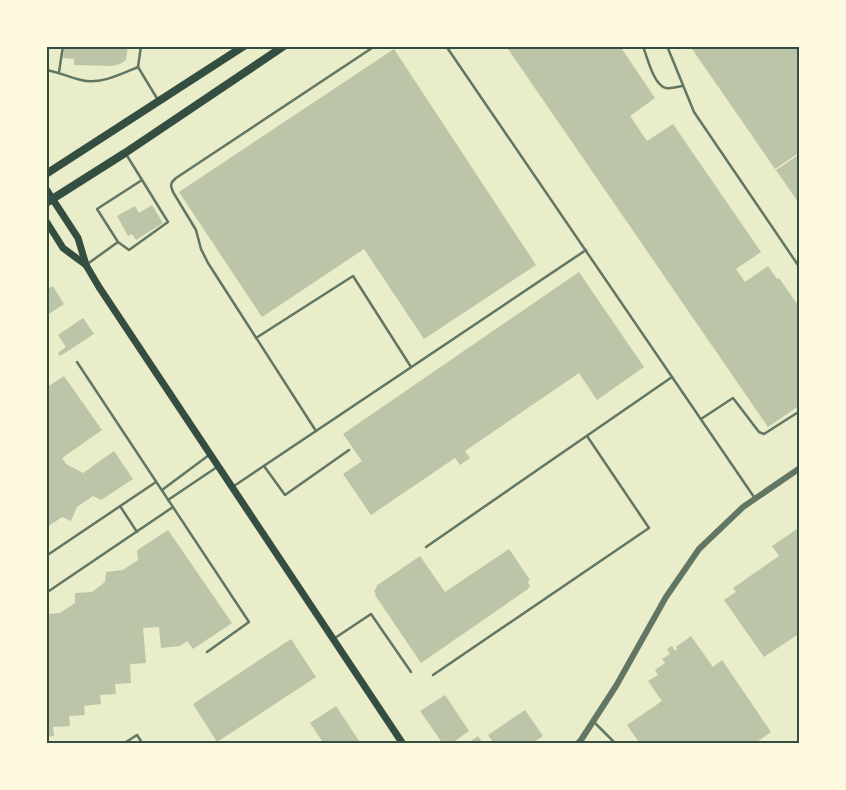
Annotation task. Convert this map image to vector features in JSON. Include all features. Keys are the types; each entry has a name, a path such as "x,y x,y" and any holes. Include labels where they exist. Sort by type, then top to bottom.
{"main road":[{"path":"46,174 244,46"},
{"path":"50,201 126,153 284,46"},
{"path":"46,189 50,201 78,238 86,265 403,744"},
{"path":"46,221 63,248 86,265"}],"street":[{"path":"577,744 616,686 666,596 700,549 743,507 800,468"}],"lane":[{"path":"59,72 63,46"},
{"path":"141,46 138,68 159,101"},
{"path":"316,431 208,263 201,249 196,230 172,192 171,186 172,182 375,46"},
{"path":"446,46 755,498"},
{"path":"643,46 654,76 661,87 682,86"},
{"path":"667,46 694,112 800,268"},
{"path":"46,70 59,72 83,81 103,80 138,68"},
{"path":"126,153 168,222 128,250 118,242 97,209 142,180"},
{"path":"86,265 118,242"},
{"path":"232,487 586,250"},
{"path":"256,338 353,276 411,367"},
{"path":"77,362 249,622 207,652"},
{"path":"426,547 672,377"},
{"path":"701,420 733,398 759,432 764,434 800,411"},
{"path":"433,676 649,528 587,436"},
{"path":"264,466 285,495 348,450"},
{"path":"162,490 210,454"},
{"path":"168,500 218,466"},
{"path":"46,556 156,482"},
{"path":"120,506 137,532"},
{"path":"46,593 173,507"},
{"path":"334,639 371,614 411,672"},
{"path":"593,721 616,744"},
{"path":"123,744 137,735 143,744"}],"building":[{"path":"64,46 128,46 126,60 112,66 74,65 74,59 63,58"},
{"path":"506,46 620,46 655,98 630,116 647,141 673,124 761,252 736,269 745,282 768,266 800,308 800,405 768,427"},
{"path":"690,46 800,46 800,152 775,169"},
{"path":"394,49 536,265 424,339 364,249 262,317 179,192"},
{"path":"800,154 800,205 776,170"},
{"path":"152,205 163,223 136,240 132,234 128,236 117,216 135,206 139,213"},
{"path":"579,272 644,367 597,400 579,373 465,451 470,458 460,465 455,458 371,515 343,474 362,461 343,434"},
{"path":"53,286 64,304 46,316 46,290"},
{"path":"83,318 94,334 60,356 58,353 66,347 58,335"},
{"path":"64,376 102,430 62,458 66,464 83,473 114,451 133,479 101,500 93,496 77,507 71,521 62,517 46,528 46,388"},
{"path":"800,527 800,633 764,657 724,600 736,592 733,588 779,556 772,546"},
{"path":"168,530 232,623 193,649 187,641 180,646 161,648 159,627 143,628 146,663 130,664 131,683 115,684 116,694 100,695 101,704 84,706 85,715 69,716 70,726 53,727 54,736 46,737 47,614 60,613 75,603 75,593 92,592 105,582 106,572 123,570 138,560 137,551 139,549"},
{"path":"509,549 530,580 528,582 530,586 528,589 421,663 375,595 376,586 420,556 445,592"},
{"path":"691,636 713,667 722,660 771,732 754,744 640,744 627,725 662,701 648,681 658,675 655,670 665,663 662,659 670,654 667,649 672,646 675,651 676,647"},
{"path":"291,639 316,677 217,742 193,704"},
{"path":"445,695 469,731 451,744 443,744 420,711"},
{"path":"336,706 361,744 324,744 310,723"},
{"path":"525,710 543,736 531,744 494,744 488,735"},
{"path":"478,736 483,744 466,744"}]}
